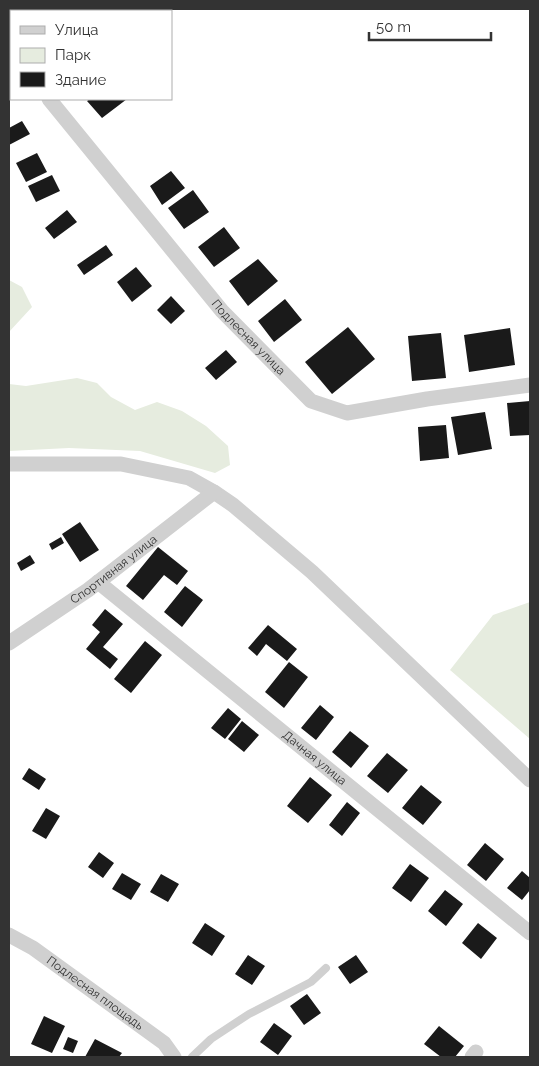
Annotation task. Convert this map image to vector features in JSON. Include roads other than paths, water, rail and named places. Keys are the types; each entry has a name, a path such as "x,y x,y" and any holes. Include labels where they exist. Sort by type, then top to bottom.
{"street":[{"name":"Подлесная улица","path":"50,100 222,311 311,401 348,413 427,399 530,385"},
{"path":"9,464 121,464 189,478 214,492 312,572 530,780"},
{"name":"Спортивная улица","path":"9,643 88,590 214,492"},
{"name":"Дачная улица","path":"98,582 530,933"},
{"name":"Подлесная площадь","path":"9,935 34,948 164,1043 174,1057"}],"lane":[{"path":"192,1057 211,1039 249,1014 311,982 326,968"}]}
